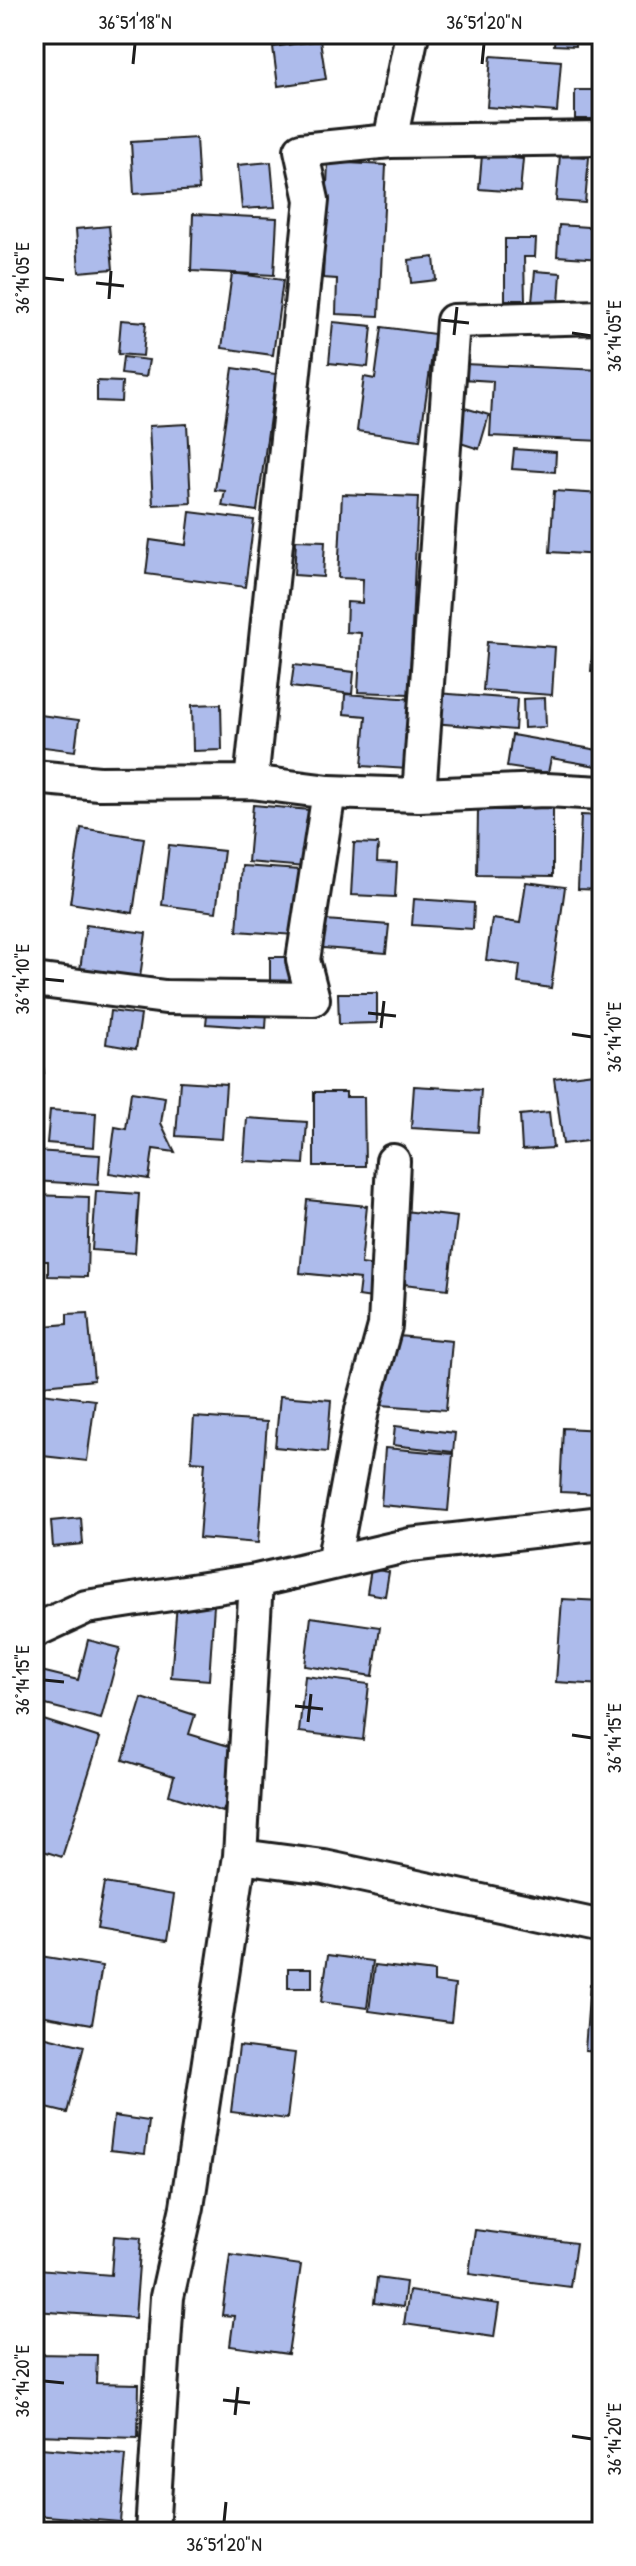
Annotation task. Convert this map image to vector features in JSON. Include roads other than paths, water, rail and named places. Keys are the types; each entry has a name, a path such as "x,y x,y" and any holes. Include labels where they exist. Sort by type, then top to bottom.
{"street":[{"path":"390,141 412,34"},
{"path":"251,782 312,200 301,150 390,141 602,138"},
{"path":"419,795 453,321 602,317"},
{"path":"34,777 99,783 251,782 329,792 419,795 546,790 602,793"},
{"path":"34,980 165,997 313,999 303,960 329,792"},
{"path":"333,1563 362,1410 385,1326 393,1161"},
{"path":"34,1631 86,1607 256,1581 410,1545 602,1523"},
{"path":"152,2532 167,2297 187,2207 240,1856 256,1581"},
{"path":"240,1856 324,1867 602,1927"}]}
